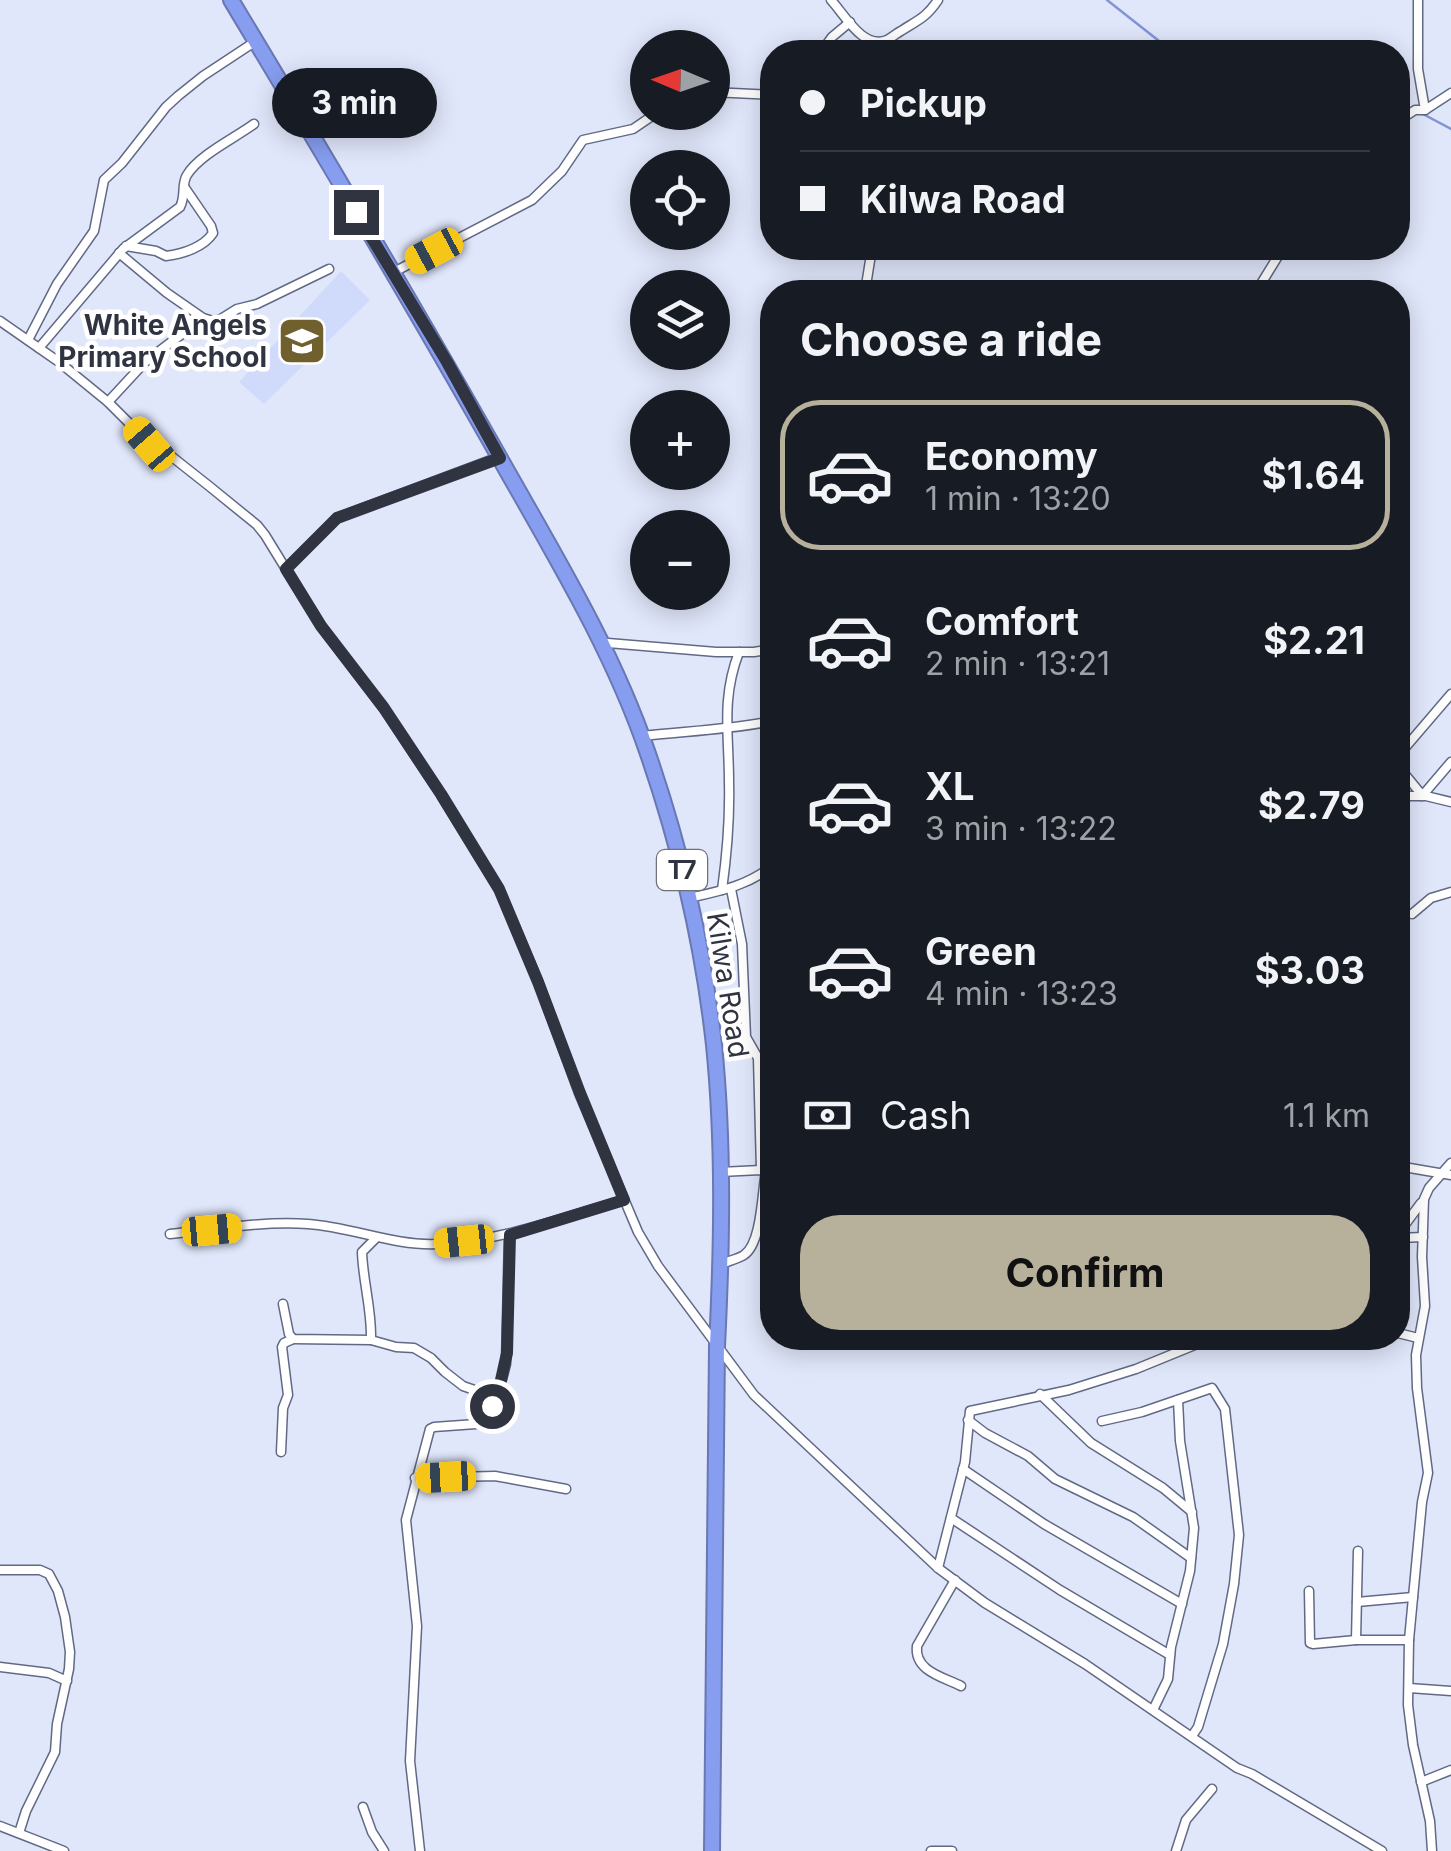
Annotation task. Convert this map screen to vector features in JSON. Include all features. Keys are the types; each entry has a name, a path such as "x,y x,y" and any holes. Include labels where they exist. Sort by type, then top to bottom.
{"highway":[{"name":"Kilwa Road","path":"231,0 447,362 603,645 663,799 689,898 714,1046 719,1106 721,1264 712,1851"}],"street":[{"path":"831,0 866,38 876,40"},
{"path":"885,40 924,18 938,0"},
{"path":"1418,0 1418,70 1425,110"},
{"path":"830,40 850,22"},
{"path":"28,340 57,284 94,232 104,180 178,96 256,42"},
{"path":"730,93 760,94"},
{"path":"1410,113 1425,110 1451,93"},
{"path":"39,348 123,249 180,207 185,198 186,177 196,166 254,124"},
{"path":"392,274 532,200 562,171 584,140 630,129"},
{"path":"123,249 156,250 166,256 185,252 211,238 211,226 185,188"},
{"path":"123,249 166,293 213,320 257,304 329,269"},
{"path":"108,402 145,362 204,318"},
{"path":"0,321 108,402 154,448 171,456 257,525 321,626 384,708 499,889 648,1252 754,1395 938,1568 985,1604 1085,1664 1237,1768 1382,1851"},
{"path":"286,569 337,518 500,458"},
{"path":"603,645 689,652 760,650"},
{"path":"739,652 732,669 726,712 726,890 742,944 746,1037 758,1058 760,1086"},
{"path":"1410,742 1451,694"},
{"path":"641,736 760,724"},
{"path":"1422,796 1451,762"},
{"path":"1410,781 1422,796"},
{"path":"1410,796 1451,802"},
{"path":"689,898 726,890 760,874"},
{"path":"1412,914 1430,898 1451,892"},
{"path":"1432,1851 1408,1705 1409,1640 1428,1473 1416,1356 1425,1306 1424,1200 1428,1188 1446,1174 1451,1163"},
{"path":"1410,1168 1446,1174"},
{"path":"720,1172 760,1171"},
{"path":"170,1234 308,1224 376,1238 437,1244 510,1235 624,1200"},
{"path":"1410,1219 1424,1200"},
{"path":"721,1264 745,1255 760,1213"},
{"path":"420,1851 410,1761 416,1597 406,1520 430,1430 476,1424 497,1398 507,1353 510,1235"},
{"path":"1410,1236 1423,1237"},
{"path":"371,1340 362,1255 376,1238"},
{"path":"283,1304 293,1339"},
{"path":"1410,1336 1418,1338"},
{"path":"281,1452 283,1408 288,1395 282,1347 293,1339 371,1340 420,1350 463,1386 497,1398"},
{"path":"938,1568 963,1469 969,1413 973,1409 1069,1390 1136,1370 1184,1350"},
{"path":"1102,1420 1142,1412 1212,1388 1224,1405 1239,1522 1234,1584 1223,1644 1192,1736"},
{"path":"1040,1394 1091,1443 1163,1488 1192,1512"},
{"path":"1153,1710 1168,1679 1191,1558 1192,1512 1180,1441 1178,1400"},
{"path":"968,1420 1028,1456 1055,1478 1133,1516 1191,1558"},
{"path":"963,1469 1044,1524 1182,1604"},
{"path":"416,1478 495,1476 566,1489"},
{"path":"951,1518 1060,1590 1170,1655"},
{"path":"1356,1640 1358,1552"},
{"path":"0,1570 40,1570 52,1578 66,1617 70,1652 53,1758 19,1833"},
{"path":"954,1580 917,1646 916,1656 922,1667 961,1686"},
{"path":"1308,1592 1310,1643 1409,1640"},
{"path":"1357,1602 1413,1597"},
{"path":"0,1667 49,1673 67,1681"},
{"path":"1409,1688 1451,1691"},
{"path":"1420,1782 1451,1770"},
{"path":"1176,1851 1186,1820 1212,1789"},
{"path":"363,1807 384,1851"},
{"path":"0,1826 64,1851"},
{"path":"931,1851 952,1851"}],"shaded area":[{"name":"White Angels Primary School","path":"341,271 370,300 264,404 239,382"}],"waterway":[{"path":"1107,0 1158,40"},
{"path":"1421,113 1451,129"}],"place":[{"name":"White Angels Primary School","path":"302,341"}],"route":[{"path":"356,212 500,458 337,518 286,569 321,626 384,708 499,889 624,1200 510,1235 506,1364 492,1406"}]}
